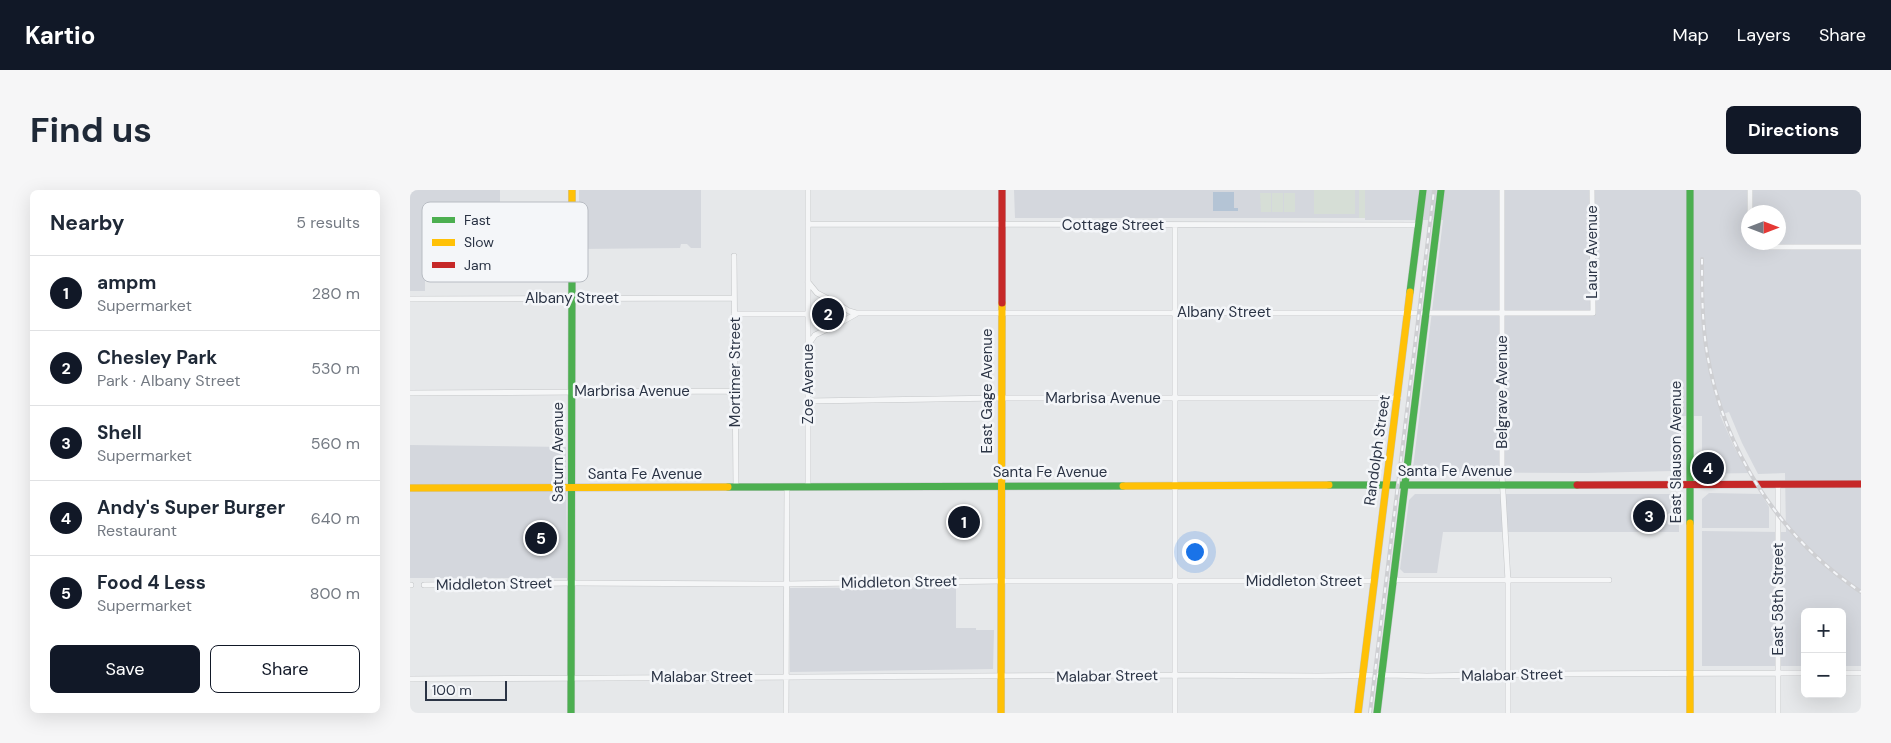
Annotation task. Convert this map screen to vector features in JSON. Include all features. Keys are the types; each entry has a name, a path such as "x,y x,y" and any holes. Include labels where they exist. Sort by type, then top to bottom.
{"main road":[{"name":"East Gage Avenue","path":"1001,713 1002,190"},
{"name":"Randolph Street","path":"1358,713 1423,190"},
{"name":"Randolph Street","path":"1377,713 1441,190"},
{"name":"East Slauson Avenue","path":"1690,190 1690,713"},
{"name":"Saturn Avenue","path":"571,282 571,713"},
{"name":"Santa Fe Avenue","path":"410,488 1861,484"}],"street":[{"name":"Zoe Avenue","path":"808,190 810,314 808,345 808,488"},
{"name":"Belgrave Avenue","path":"1502,190 1503,484 1508,581 1508,713"},
{"name":"Laura Avenue","path":"1592,190 1593,313"},
{"path":"1750,190 1750,205"},
{"name":"Cottage Street","path":"808,224 1419,225"},
{"path":"1175,225 1175,713"},
{"path":"1786,246 1861,247"},
{"name":"Mortimer Street","path":"734,256 736,488"},
{"name":"Albany Street","path":"808,281 816,292 828,299 834,300 849,312 856,313 1593,313"},
{"name":"Albany Street","path":"410,299 571,297 734,298"},
{"path":"810,314 817,303 828,299"},
{"path":"838,304 842,314 838,324"},
{"path":"808,345 815,335 856,313"},
{"path":"734,314 810,314"},
{"path":"810,314 817,324 827,329"},
{"name":"Marbrisa Avenue","path":"410,393 735,391"},
{"name":"Marbrisa Avenue","path":"808,401 1001,398 1398,398"},
{"name":"East 58th Street","path":"1778,484 1778,713"},
{"path":"786,713 787,488"},
{"path":"1392,580 1609,580"},
{"name":"Middleton Street","path":"424,585 572,583 786,584 1001,581 1374,581"},
{"name":"Malabar Street","path":"410,679 1801,673"},
{"path":"1846,673 1861,673"}],"shaded area":[{"path":"410,190 500,190 500,202 422,202 422,282 425,282 425,291 410,291"},
{"path":"579,190 701,190 701,248 691,248 687,244 681,244 680,248 588,249 588,202 579,202"},
{"path":"1014,190 1359,190 1359,218 1015,218"},
{"path":"1314,190 1355,190 1355,214 1314,214"},
{"path":"1359,190 1365,190 1365,218 1359,218"},
{"path":"1365,190 1861,190 1861,666 1846,666 1846,608 1801,608 1801,666 1702,666 1702,531 1786,532 1785,473 1758,474 1729,412 1720,415 1734,447 1749,473 1702,474 1702,416 1680,416 1679,467 1673,471 1587,473 1415,472 1413,468 1443,220 1365,220"},
{"path":"1260,193 1271,193 1271,212 1261,212"},
{"path":"1272,193 1283,193 1283,212 1272,212"},
{"path":"1284,193 1295,193 1295,212 1284,212"},
{"path":"828,302 833,303 839,309 839,319 833,325 828,326 823,325 817,319 816,314 817,309 823,303"},
{"path":"410,445 566,447 567,578 410,578"},
{"path":"1709,493 1761,494 1769,507 1769,528 1702,528 1702,499"},
{"path":"1415,494 1676,494 1679,499 1679,532 1443,532 1437,573 1404,573 1400,569 1409,500"},
{"path":"956,587 956,628 994,630 993,669 790,672 790,588"}],"water":[{"path":"1213,192 1234,192 1234,208 1238,208 1238,211 1213,211"}],"railway":[{"path":"1370,713 1434,190"},
{"path":"1702,259 1703,318 1707,353 1715,389 1727,424 1742,457 1760,489 1781,518 1805,545 1832,570 1861,592"}],"traffic: fast":[{"path":"1410,292 1423,190"},
{"path":"1377,713 1441,190"},
{"path":"1690,190 1690,523"},
{"path":"571,713 572,282"},
{"path":"1329,485 1577,485"},
{"path":"728,487 1123,486"}],"traffic: slow":[{"path":"572,190 572,202"},
{"path":"1358,713 1410,292"},
{"path":"1001,713 1002,303"},
{"path":"1123,486 1329,485"},
{"path":"410,488 728,487"},
{"path":"1690,523 1690,713"}],"traffic: jam":[{"path":"1002,190 1002,303"},
{"path":"1577,485 1861,484"}],"place":[{"name":"Chesley Park","path":"828,314"},
{"name":"Andy's Super Burger","path":"1708,468"},
{"name":"Shell","path":"1649,516"},
{"name":"ampm","path":"964,522"},
{"name":"Food 4 Less","path":"541,538"}]}
